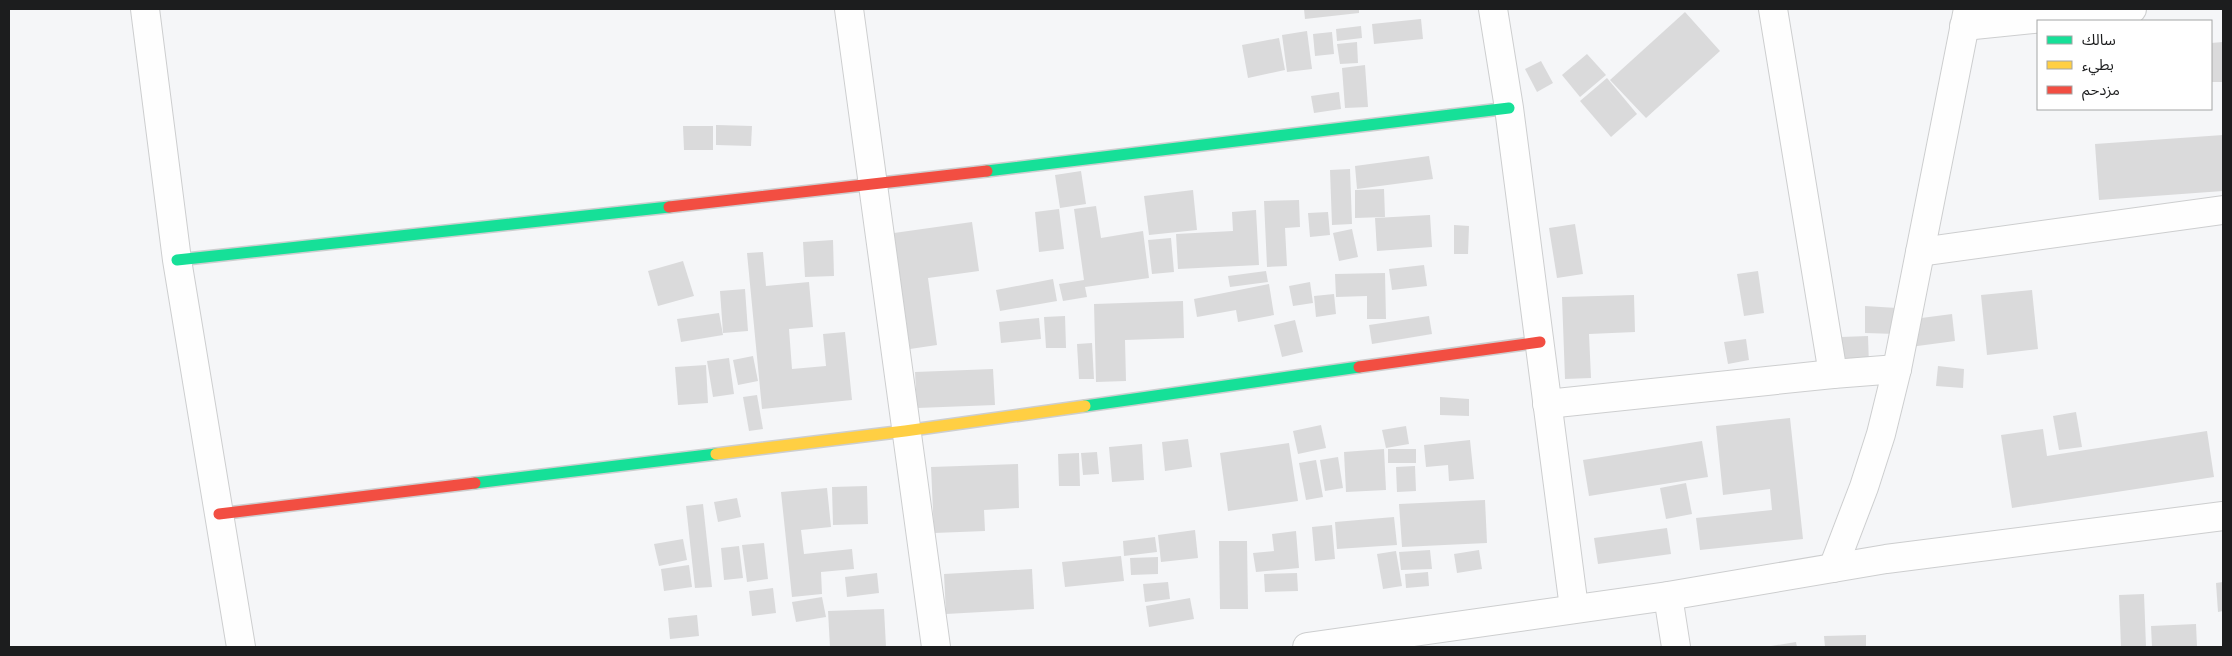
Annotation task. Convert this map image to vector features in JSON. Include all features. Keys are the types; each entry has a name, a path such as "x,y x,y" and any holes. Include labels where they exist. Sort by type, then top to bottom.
{"street":[{"path":"145,9 177,260 241,647"},
{"path":"849,9 905,431 936,647"},
{"path":"1493,9 1509,108 1574,608"},
{"path":"1772,9 1833,374"},
{"path":"1833,568 1878,443 1897,369 1966,18 2132,9"},
{"path":"177,260 873,184 1509,108"},
{"path":"1920,252 2223,210"},
{"path":"219,514 905,431 1540,342"},
{"path":"1547,404 1897,369"},
{"path":"1307,647 1668,596 1886,559 2223,516"},
{"path":"1668,596 1676,647"}],"building":[{"path":"1304,9 1359,9 1359,13 1305,19"},
{"path":"1685,12 1720,51 1646,118 1610,80"},
{"path":"1421,19 1423,39 1374,44 1372,24"},
{"path":"1361,26 1362,38 1337,41 1336,29"},
{"path":"1307,31 1312,69 1287,72 1282,35"},
{"path":"1332,32 1334,54 1315,56 1313,34"},
{"path":"1279,38 1285,70 1248,78 1242,45"},
{"path":"1357,42 1358,63 1340,64 1337,44"},
{"path":"2223,42 2223,82 2212,82 2212,43"},
{"path":"1587,54 1606,75 1580,97 1562,75"},
{"path":"1541,61 1553,83 1537,92 1525,69"},
{"path":"1365,65 1368,107 1345,108 1342,68"},
{"path":"1607,78 1637,114 1611,137 1580,101"},
{"path":"1339,92 1341,109 1314,113 1311,96"},
{"path":"716,125 752,126 751,146 716,145"},
{"path":"683,126 713,126 713,150 684,150"},
{"path":"2223,135 2223,191 2099,200 2095,144"},
{"path":"1429,156 1433,179 1357,189 1355,166"},
{"path":"1350,169 1352,224 1332,225 1330,170"},
{"path":"1081,171 1086,204 1060,208 1055,175"},
{"path":"1384,189 1385,217 1355,218 1355,190"},
{"path":"1193,190 1197,230 1149,235 1144,196"},
{"path":"1299,200 1300,227 1285,228 1287,266 1267,267 1264,201"},
{"path":"1096,206 1101,238 1143,231 1149,278 1085,287 1087,297 1063,301 1059,284 1084,280 1074,209"},
{"path":"1059,209 1064,249 1039,252 1035,212"},
{"path":"1256,210 1259,265 1178,269 1176,234 1233,231 1232,212"},
{"path":"1328,212 1330,235 1310,237 1308,213"},
{"path":"1430,215 1432,247 1377,251 1375,218"},
{"path":"972,222 979,271 928,278 937,345 910,349 894,233"},
{"path":"1575,224 1583,274 1557,278 1549,228"},
{"path":"1454,225 1469,226 1468,254 1454,254"},
{"path":"1352,229 1358,257 1339,261 1333,233"},
{"path":"1171,238 1174,272 1152,274 1148,240"},
{"path":"833,240 834,276 805,277 803,242"},
{"path":"763,252 766,286 809,282 813,327 789,329 792,369 826,366 823,334 845,332 852,400 762,409 747,253"},
{"path":"683,261 694,296 658,306 648,271"},
{"path":"1424,265 1427,286 1392,290 1389,269"},
{"path":"1266,271 1268,282 1230,287 1228,276"},
{"path":"1758,271 1764,313 1744,316 1737,274"},
{"path":"1385,273 1386,319 1367,319 1367,296 1336,297 1335,274"},
{"path":"1053,279 1057,301 1000,311 996,290"},
{"path":"1310,282 1313,303 1293,306 1289,286"},
{"path":"1269,284 1274,315 1238,322 1236,310 1197,317 1194,299"},
{"path":"745,289 748,331 723,333 720,291"},
{"path":"2032,290 2038,349 1987,355 1981,295"},
{"path":"1334,294 1336,314 1316,317 1314,296"},
{"path":"1634,295 1635,332 1589,334 1591,378 1565,379 1562,297"},
{"path":"1183,301 1184,338 1125,340 1126,381 1096,382 1094,304"},
{"path":"1865,306 1897,308 1896,334 1865,333"},
{"path":"719,313 723,335 681,342 677,319"},
{"path":"1952,314 1955,341 1910,347 1906,320"},
{"path":"1065,316 1066,348 1046,348 1044,317"},
{"path":"1429,316 1432,334 1372,344 1369,325"},
{"path":"1039,318 1041,339 1001,343 999,322"},
{"path":"1295,320 1303,352 1282,357 1274,325"},
{"path":"1868,336 1869,365 1842,366 1841,337"},
{"path":"1746,339 1749,360 1728,364 1724,342"},
{"path":"1092,343 1094,379 1079,379 1077,344"},
{"path":"753,356 758,381 738,385 733,360"},
{"path":"729,358 734,394 713,397 707,361"},
{"path":"706,365 708,403 678,405 675,367"},
{"path":"1938,366 1964,369 1963,388 1936,386"},
{"path":"993,369 995,405 917,408 915,372"},
{"path":"757,395 763,429 749,431 743,397"},
{"path":"1440,397 1469,399 1469,416 1440,415"},
{"path":"2076,412 2082,447 2059,450 2053,416"},
{"path":"1790,418 1803,539 1700,550 1696,518 1772,510 1770,489 1723,495 1716,426"},
{"path":"1321,425 1326,448 1298,454 1293,431"},
{"path":"1406,426 1409,444 1386,448 1382,430"},
{"path":"2043,429 2047,456 2207,431 2214,477 2012,508 2001,435"},
{"path":"1188,439 1192,467 1165,471 1162,442"},
{"path":"1470,440 1474,479 1449,481 1448,465 1426,467 1424,445"},
{"path":"1702,441 1708,477 1589,496 1583,460"},
{"path":"1289,443 1298,501 1228,511 1220,453"},
{"path":"1142,444 1144,480 1112,482 1109,447"},
{"path":"1384,449 1386,490 1346,492 1344,452"},
{"path":"1388,449 1416,449 1416,463 1388,463"},
{"path":"1097,452 1099,474 1083,475 1081,453"},
{"path":"1079,453 1080,486 1059,486 1058,454"},
{"path":"1338,457 1343,488 1325,491 1320,460"},
{"path":"1316,460 1323,497 1306,500 1299,463"},
{"path":"1018,464 1019,508 984,510 985,531 934,533 931,467"},
{"path":"1415,466 1416,491 1397,492 1396,467"},
{"path":"1686,483 1692,514 1666,519 1660,488"},
{"path":"867,486 868,524 833,525 832,487"},
{"path":"827,488 831,527 801,530 804,554 852,549 854,569 821,572 822,594 792,597 781,492"},
{"path":"737,498 741,517 718,522 714,502"},
{"path":"1485,500 1487,543 1402,547 1399,504"},
{"path":"703,504 712,587 695,588 686,506"},
{"path":"1394,517 1397,545 1337,549 1335,522"},
{"path":"1332,525 1335,559 1315,561 1312,527"},
{"path":"1667,528 1671,554 1598,564 1594,538"},
{"path":"1195,530 1198,558 1161,562 1158,535"},
{"path":"1296,531 1299,568 1256,572 1253,553 1274,551 1272,534"},
{"path":"1155,537 1157,552 1124,556 1123,541"},
{"path":"683,539 687,560 659,566 654,544"},
{"path":"1219,541 1247,541 1248,609 1220,609"},
{"path":"764,543 768,579 747,582 742,545"},
{"path":"739,546 743,578 724,580 721,548"},
{"path":"1430,550 1432,569 1401,570 1399,552"},
{"path":"1479,550 1482,569 1457,573 1454,554"},
{"path":"1396,551 1402,586 1383,589 1377,554"},
{"path":"1121,556 1124,581 1065,587 1062,562"},
{"path":"1158,557 1158,574 1131,575 1130,558"},
{"path":"689,565 692,587 664,591 661,569"},
{"path":"1032,569 1034,609 946,614 944,574"},
{"path":"1428,572 1429,586 1406,588 1405,574"},
{"path":"877,573 879,593 847,597 845,577"},
{"path":"1297,573 1298,591 1265,592 1264,574"},
{"path":"1168,582 1170,599 1145,602 1143,584"},
{"path":"2223,582 2223,611 2218,612 2216,583"},
{"path":"773,588 776,613 752,616 749,591"},
{"path":"2144,594 2146,647 2121,647 2119,595"},
{"path":"822,597 826,617 796,622 792,602"},
{"path":"1190,598 1194,619 1149,627 1146,606"},
{"path":"884,609 886,647 830,647 828,611"},
{"path":"697,615 699,636 670,639 668,618"},
{"path":"2196,624 2197,647 2152,647 2151,626"},
{"path":"1866,635 1866,647 1825,647 1824,636"},
{"path":"1796,642 1797,647 1771,647 1771,646"}],"traffic: fast":[{"path":"987,171 1509,108"},
{"path":"177,260 669,207"},
{"path":"1085,406 1359,367"},
{"path":"475,483 716,454"}],"traffic: slow":[{"path":"716,454 905,431 1085,406"}],"traffic: jam":[{"path":"669,207 987,171"},
{"path":"1359,367 1540,342"},
{"path":"219,514 475,483"}]}
